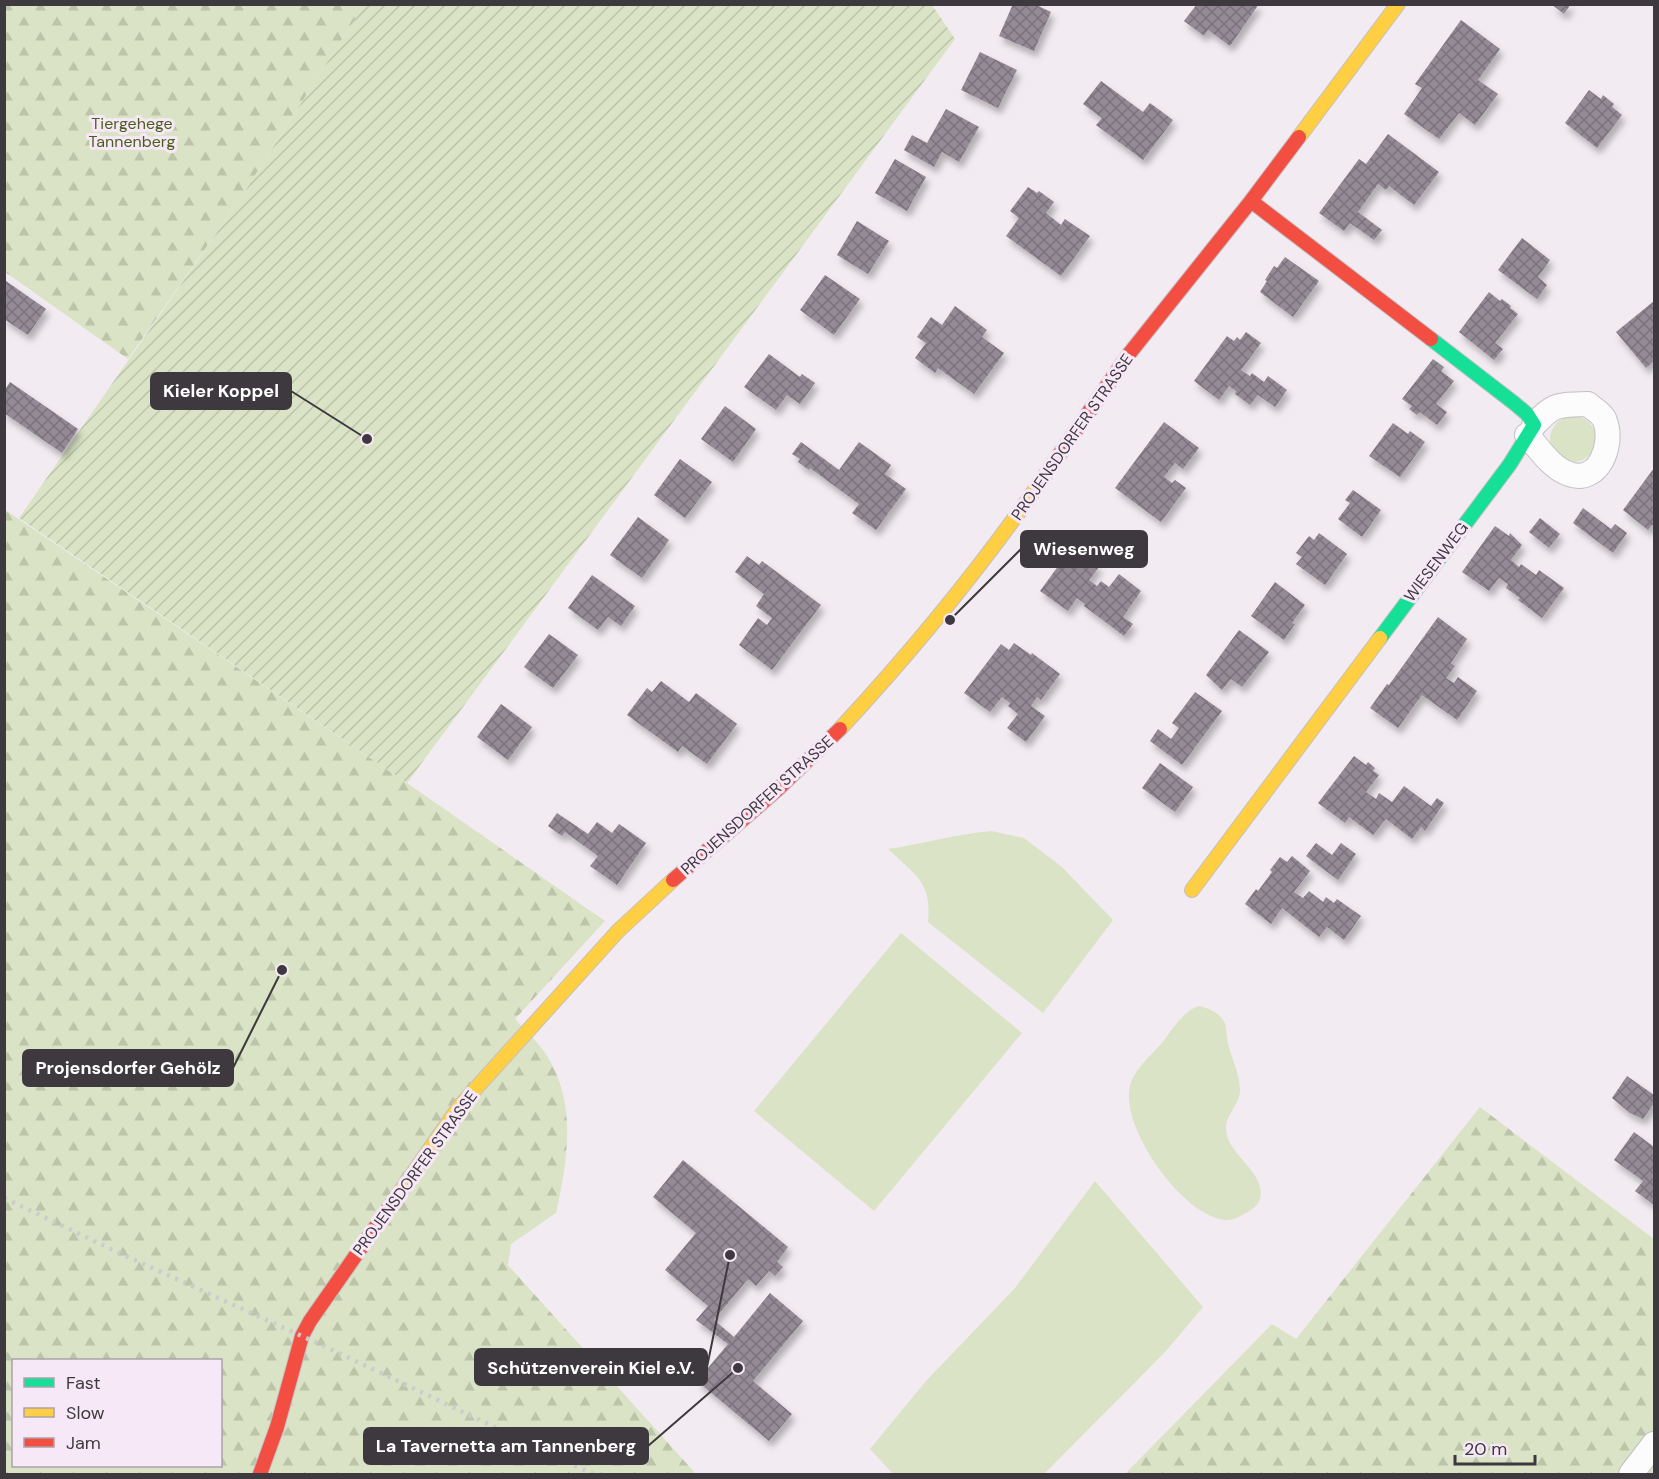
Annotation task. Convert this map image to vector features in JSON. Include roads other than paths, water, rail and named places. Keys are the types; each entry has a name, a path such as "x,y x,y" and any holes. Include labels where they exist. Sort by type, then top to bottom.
{"street":[{"name":"PROJENSDORFER STRASSE","path":"260,1474 277,1427 302,1336 309,1321 459,1107 618,931 796,773 896,669 1023,508 1129,354 1251,201 1398,4"},
{"name":"WIESENWEG","path":"1192,890 1502,474 1530,430 1527,414 1514,403 1251,201"},
{"path":"1631,1474 1654,1444"}],"railway":[{"path":"4,1198 593,1474"}],"place":[{"name":"Kieler Koppel","path":"367,439"},
{"name":"Wiesenweg","path":"950,620"},
{"name":"Projensdorfer Gehölz","path":"282,970"},
{"name":"Schützenverein Kiel e.V.","path":"730,1255"},
{"name":"La Tavernetta am Tannenberg","path":"738,1368"}],"park label":[{"name":"Tiergehege Tannenberg","path":"132,132"}]}
